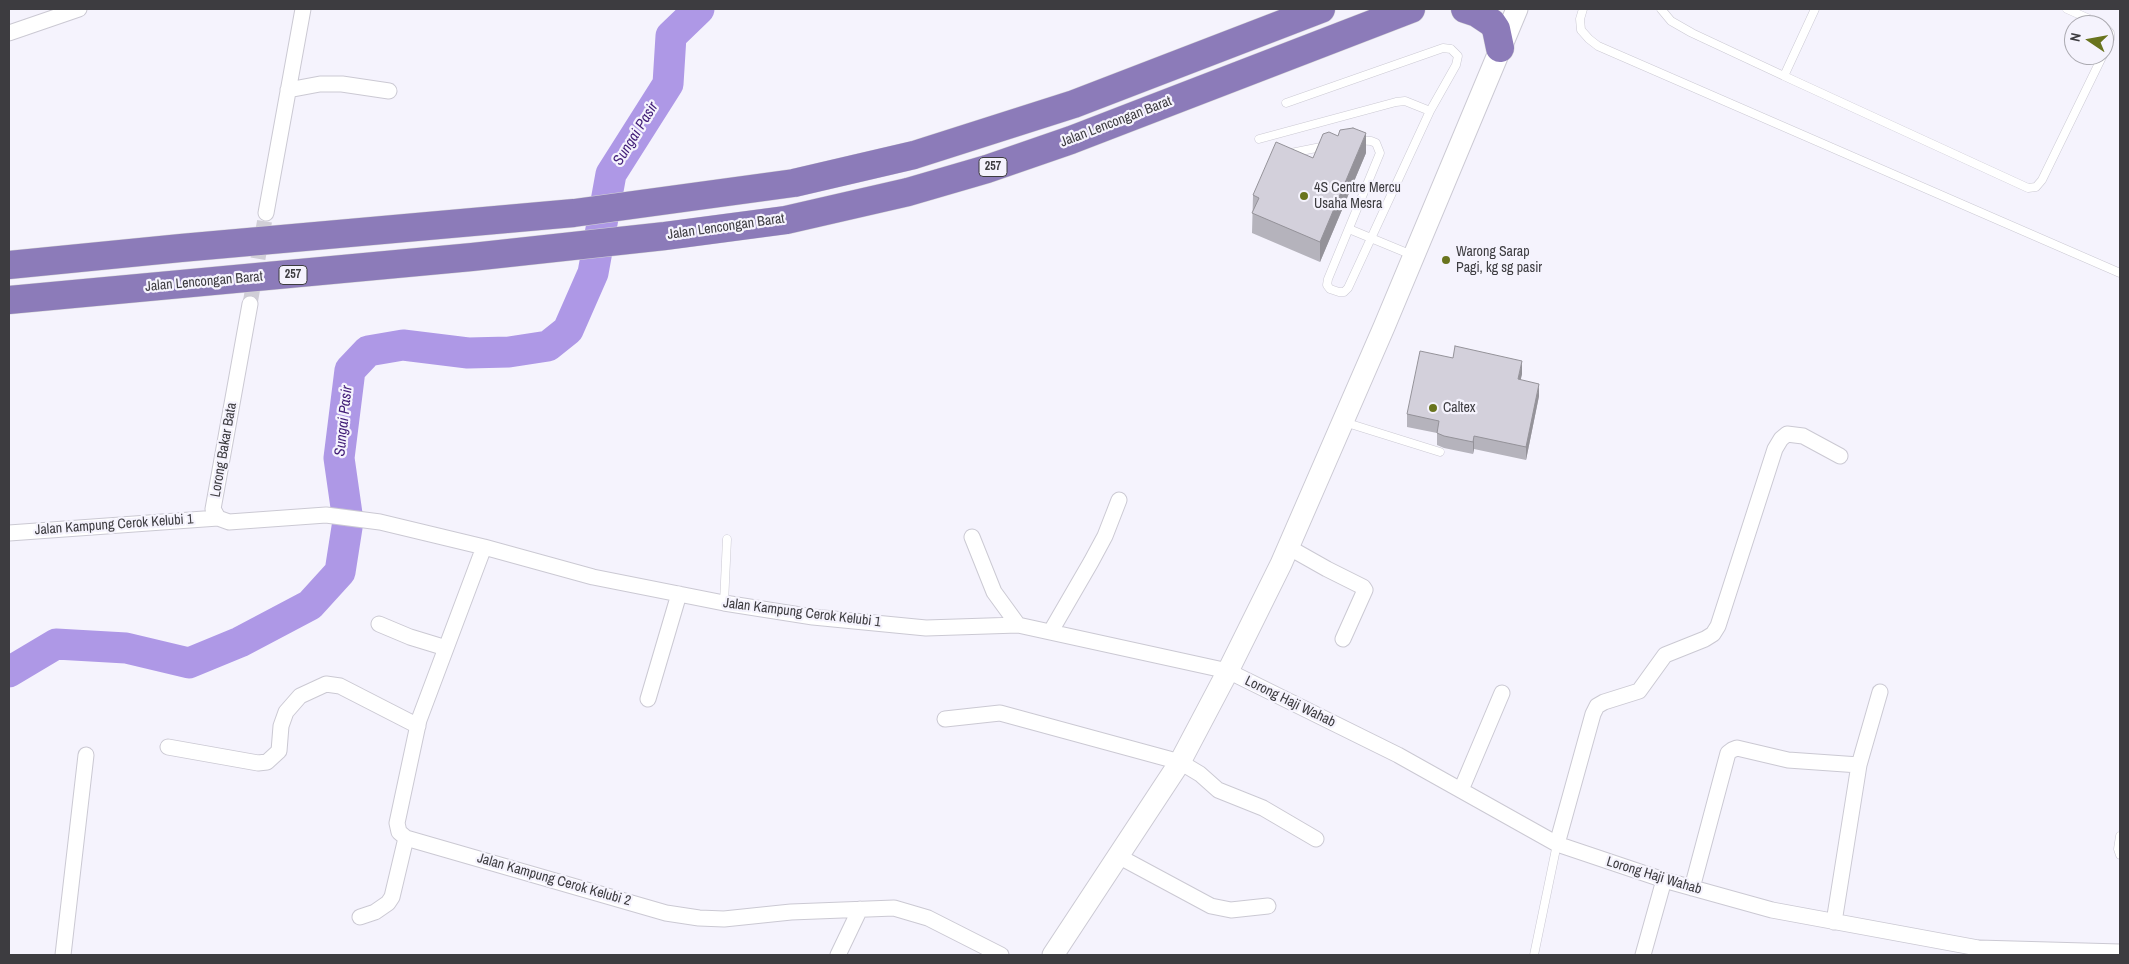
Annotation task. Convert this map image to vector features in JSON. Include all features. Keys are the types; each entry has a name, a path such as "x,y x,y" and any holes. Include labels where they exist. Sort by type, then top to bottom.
{"highway":[{"path":"9,265 574,213 794,183 914,155 1074,104 1321,9"},
{"name":"Jalan Lencongan Barat","path":"9,300 578,246 786,220 908,192 987,169 1080,136 1411,9"},
{"path":"1465,9 1477,13 1492,23 1496,29 1500,48"}],"main road":[{"path":"1052,955 1180,762 1228,671 1288,547 1344,422 1517,9"}],"street":[{"path":"9,33 79,9"},
{"path":"266,213 303,9"},
{"path":"288,90 320,84 342,84 389,91"},
{"name":"Lorong Bakar Bata","path":"250,304 213,509 218,518 230,522 326,515 380,522"},
{"path":"1557,844 1593,714 1597,706 1638,690 1665,655 1705,639 1713,634 1718,626 1775,449 1780,439 1787,434 1803,436 1840,456"},
{"path":"1050,631 1092,562 1105,536 1118,500"},
{"name":"Jalan Kampung Cerok Kelubi 1","path":"9,533 218,518"},
{"name":"Jalan Kampung Cerok Kelubi 1","path":"380,522 484,547 593,577 724,603 814,617 926,628 1018,625 1228,671"},
{"path":"972,537 994,592 1018,625"},
{"path":"360,917 376,912 388,903 392,897 406,838 398,832 397,824 418,726 484,547"},
{"path":"1288,547 1327,569 1364,586 1365,590 1343,639"},
{"path":"648,700 679,594"},
{"path":"379,624 410,637 446,648"},
{"name":"Lorong Haji Wahab","path":"1228,671 1398,755 1557,844 1664,880 1772,910 1978,948 2120,952"},
{"path":"168,747 258,763 267,762 279,751 281,726 286,712 300,696 326,684 340,686 418,726"},
{"path":"1834,922 1860,766 1880,692"},
{"path":"1461,790 1502,693"},
{"path":"945,719 1000,713 1180,762 1200,774 1218,790 1263,808 1316,839"},
{"path":"1692,888 1728,753 1732,750 1737,748 1788,760 1860,766"},
{"path":"64,955 86,754"},
{"name":"Jalan Kampung Cerok Kelubi 2","path":"406,838 666,912 699,918 724,919 791,912 894,908 928,918 1001,955"},
{"path":"1118,856 1211,906 1230,910 1268,906"},
{"path":"1643,955 1664,880"},
{"path":"838,955 860,909"}],"lane":[{"path":"1583,9 1580,19 1581,30 1598,46 2120,272"},
{"path":"1661,9 1671,21 1692,33 2032,188 2036,187 2042,180 2098,65"},
{"path":"1784,76 1815,9"},
{"path":"2067,9 2080,15"},
{"path":"1286,103 1443,48 1451,49 1458,53 1458,58 1430,110 1372,238 1348,288 1344,292 1330,289 1327,285 1328,279 1380,153 1378,146 1371,141 1344,142"},
{"path":"1259,140 1396,102 1405,101 1430,110"},
{"path":"1289,154 1335,144"},
{"path":"1349,229 1414,256"},
{"path":"1344,422 1440,452"},
{"path":"724,603 728,539"},
{"path":"2120,836 2118,849 2120,855"},
{"path":"1534,955 1557,844"}],"building":[{"name":"4S Centre Mercu Usaha Mesra","path":"1353,128 1366,133 1320,242 1252,213 1259,198 1253,195 1276,142 1313,158 1323,134 1329,132 1338,136 1340,130"},
{"path":"1455,346 1522,361 1518,379 1539,384 1526,447 1474,436 1473,442 1444,436 1437,433 1439,421 1407,414 1420,351 1453,358"}],"waterway":[{"name":"Sungai Pasir","path":"9,672 56,644 126,648 189,663 240,642 310,605 340,572 348,521 339,458 350,370 368,351 403,345 468,353 509,352 548,346 568,330 593,273 611,174 668,84 671,36 699,9"}],"tunnel":[{"path":"250,304 266,213"}],"place":[{"name":"4S Centre Mercu Usaha Mesra","path":"1304,196"},
{"name":"Warong Sarap Pagi, kg sg pasir","path":"1446,260"},
{"name":"Caltex","path":"1433,408"}]}
